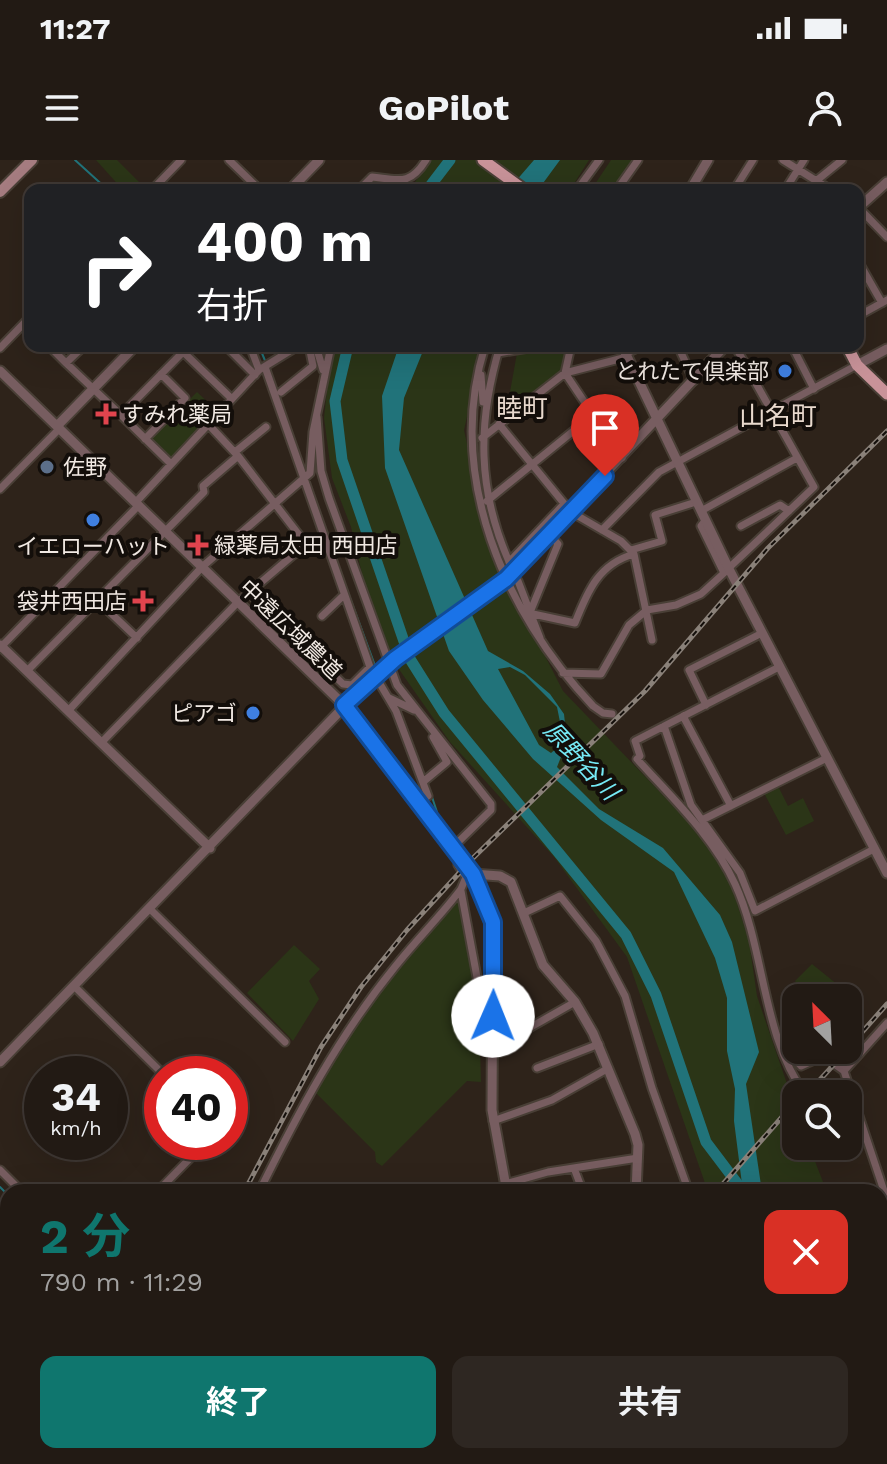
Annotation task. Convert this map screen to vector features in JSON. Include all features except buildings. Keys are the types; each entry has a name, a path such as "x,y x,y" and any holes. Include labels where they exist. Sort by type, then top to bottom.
{"main road":[{"path":"0,192 32,160"},
{"path":"483,160 516,184"},
{"path":"850,352 857,365 887,394"}],"street":[{"path":"158,184 181,160"},
{"path":"229,160 254,184"},
{"path":"296,184 319,160"},
{"path":"365,184 372,177 402,183 416,176 426,160"},
{"path":"621,184 638,160"},
{"path":"694,184 708,160"},
{"path":"738,184 753,160"},
{"path":"783,160 821,184"},
{"path":"789,184 804,160"},
{"path":"816,181 842,160"},
{"path":"582,184 599,162"},
{"path":"406,184 408,180"},
{"path":"864,202 887,182"},
{"path":"864,213 887,237"},
{"path":"864,270 884,302 864,313"},
{"path":"0,348 24,326"},
{"path":"602,530 653,476 887,349"},
{"path":"55,352 171,464"},
{"path":"66,363 78,352"},
{"path":"0,489 129,352"},
{"path":"121,415 178,352"},
{"path":"183,352 232,399"},
{"path":"234,352 260,371"},
{"path":"252,352 296,449 302,479 370,667 387,697 423,782 428,796 418,803"},
{"path":"210,848 1,647 232,399 260,371 289,352"},
{"path":"281,392 313,366 310,352"},
{"path":"318,352 323,370"},
{"path":"68,711 137,638 164,604 273,502 310,473 323,370 329,352"},
{"path":"483,352 474,402 474,457 485,527 506,579 541,643 593,706 603,713 612,714"},
{"path":"484,410 498,352"},
{"path":"570,352 565,373 622,458"},
{"path":"482,438 565,373 625,352 779,667 887,873"},
{"path":"681,352 694,381"},
{"path":"0,1062 210,848 344,705 370,680 506,579 720,352"},
{"path":"732,565 814,487 738,352"},
{"path":"795,352 814,389"},
{"path":"481,361 482,438 488,500 485,527"},
{"name":"中遠広域農道","path":"0,371 344,705 473,874 493,922 493,1121 505,1184"},
{"path":"145,439 185,398 161,374"},
{"path":"488,500 593,415"},
{"path":"317,417 321,471 329,498 377,638 397,685 491,804 491,810 452,848"},
{"path":"208,424 236,454 306,544 315,551 325,545"},
{"path":"499,424 571,512 633,552 652,640"},
{"path":"27,671 204,492 203,486 266,427"},
{"path":"532,612 575,623 593,586 610,562 662,541 655,515 701,511 797,458"},
{"path":"488,500 510,563 564,504"},
{"path":"741,526 780,505 789,511"},
{"path":"563,673 601,674 629,625 647,610 676,605 701,594 724,573 701,526 701,511"},
{"path":"532,612 558,544 550,535"},
{"path":"101,743 238,602 306,544"},
{"path":"518,581 541,643"},
{"path":"249,593 343,684 352,685 370,667"},
{"path":"322,616 344,595"},
{"path":"97,600 137,638"},
{"path":"706,705 689,670 762,633"},
{"path":"779,667 635,741 640,756 637,759 702,831 736,885 779,1039 798,1080"},
{"path":"387,697 415,711"},
{"path":"683,716 731,806"},
{"path":"423,782 447,762 424,722"},
{"path":"664,726 691,805 740,873 755,911 874,849"},
{"path":"704,819 827,758"},
{"path":"263,1184 313,1084 337,1046 393,968 461,889 466,877 458,865 462,861"},
{"path":"473,874 506,878 524,913 543,965 575,1002 599,1044 637,1139 636,1184"},
{"path":"461,889 484,1015 493,1016"},
{"path":"524,913 560,896 596,941 625,996 652,1088 686,1184"},
{"path":"149,908 285,1042"},
{"path":"74,986 145,1056"},
{"path":"492,1049 575,1002"},
{"path":"844,1071 887,1023"},
{"path":"779,1039 801,1066 823,1056 844,1071 882,1184"},
{"path":"537,1068 599,1044"},
{"path":"493,1121 552,1100 607,1069"},
{"path":"520,1184 574,1168 638,1158"},
{"path":"165,1184 188,1160"},
{"path":"574,1168 579,1184"}],"green space":[{"path":"96,160 117,160 141,184 118,184"},
{"path":"429,160 589,160 574,184 414,184"},
{"path":"611,160 638,160 621,184 595,184"},
{"path":"334,352 482,352 464,430 490,548 563,691 709,843 732,887 749,941 757,996 786,1080 782,1080 782,1160 814,1160 824,1184 705,1184 627,957 554,857 450,742 377,638 351,527 332,478 324,418"},
{"path":"567,352 563,370 506,414 517,353"},
{"path":"197,392 215,409 171,459 150,439"},
{"path":"778,786 788,806 803,798 814,821 786,835 764,793"},
{"path":"459,898 479,1008 481,1082 467,1081 382,1166 376,1162 375,1152 311,1088 418,940"},
{"path":"294,945 320,969 309,981 319,999 293,1041 247,993"},
{"path":"812,964 837,984 797,984 795,981"}],"water":[{"path":"534,160 560,160 542,184 513,184"},
{"path":"397,352 423,352 404,398 399,450 488,651 523,671 550,694 564,714 567,742 557,767 599,809 663,848 720,915 732,942 759,1052 746,1084 761,1184 742,1184 734,1121 735,1089 727,1051 727,998 715,958 674,872 601,820 533,759 483,700 449,651 385,468 382,396","holes":["510,667 525,675 557,707 564,742 551,753 539,745 498,669"]}],"waterway":[{"path":"75,160 101,184"},
{"name":"原野谷川","path":"432,184 450,160"},
{"path":"261,352 266,363"},
{"name":"原野谷川","path":"347,352 335,401 342,460 410,659 444,713 626,935 656,995 706,1142 738,1184"},
{"path":"276,388 303,465"},
{"path":"346,587 377,671"},
{"path":"431,794 437,812"}],"railway":[{"path":"248,1184 321,1047 361,987 407,930 472,859 645,691 768,548 887,431"},
{"path":"862,1032 887,1004"},
{"path":"820,1080 834,1064"},
{"path":"723,1184 782,1117"}],"place":[{"name":"とれたて倶楽部","path":"785,371"},
{"name":"すみれ薬局","path":"106,414"},
{"name":"佐野","path":"47,467"},
{"name":"イエローハット","path":"93,520"},
{"name":"緑薬局太田 西田店","path":"198,545"},
{"name":"袋井西田店","path":"143,601"},
{"name":"ピアゴ","path":"253,713"}],"district":[{"name":"睦町","path":"522,408"},
{"name":"山名町","path":"778,416"}],"route":[{"path":"493,1016 494,935 487,903 473,874 344,705 378,672 506,579 605,476"}]}
